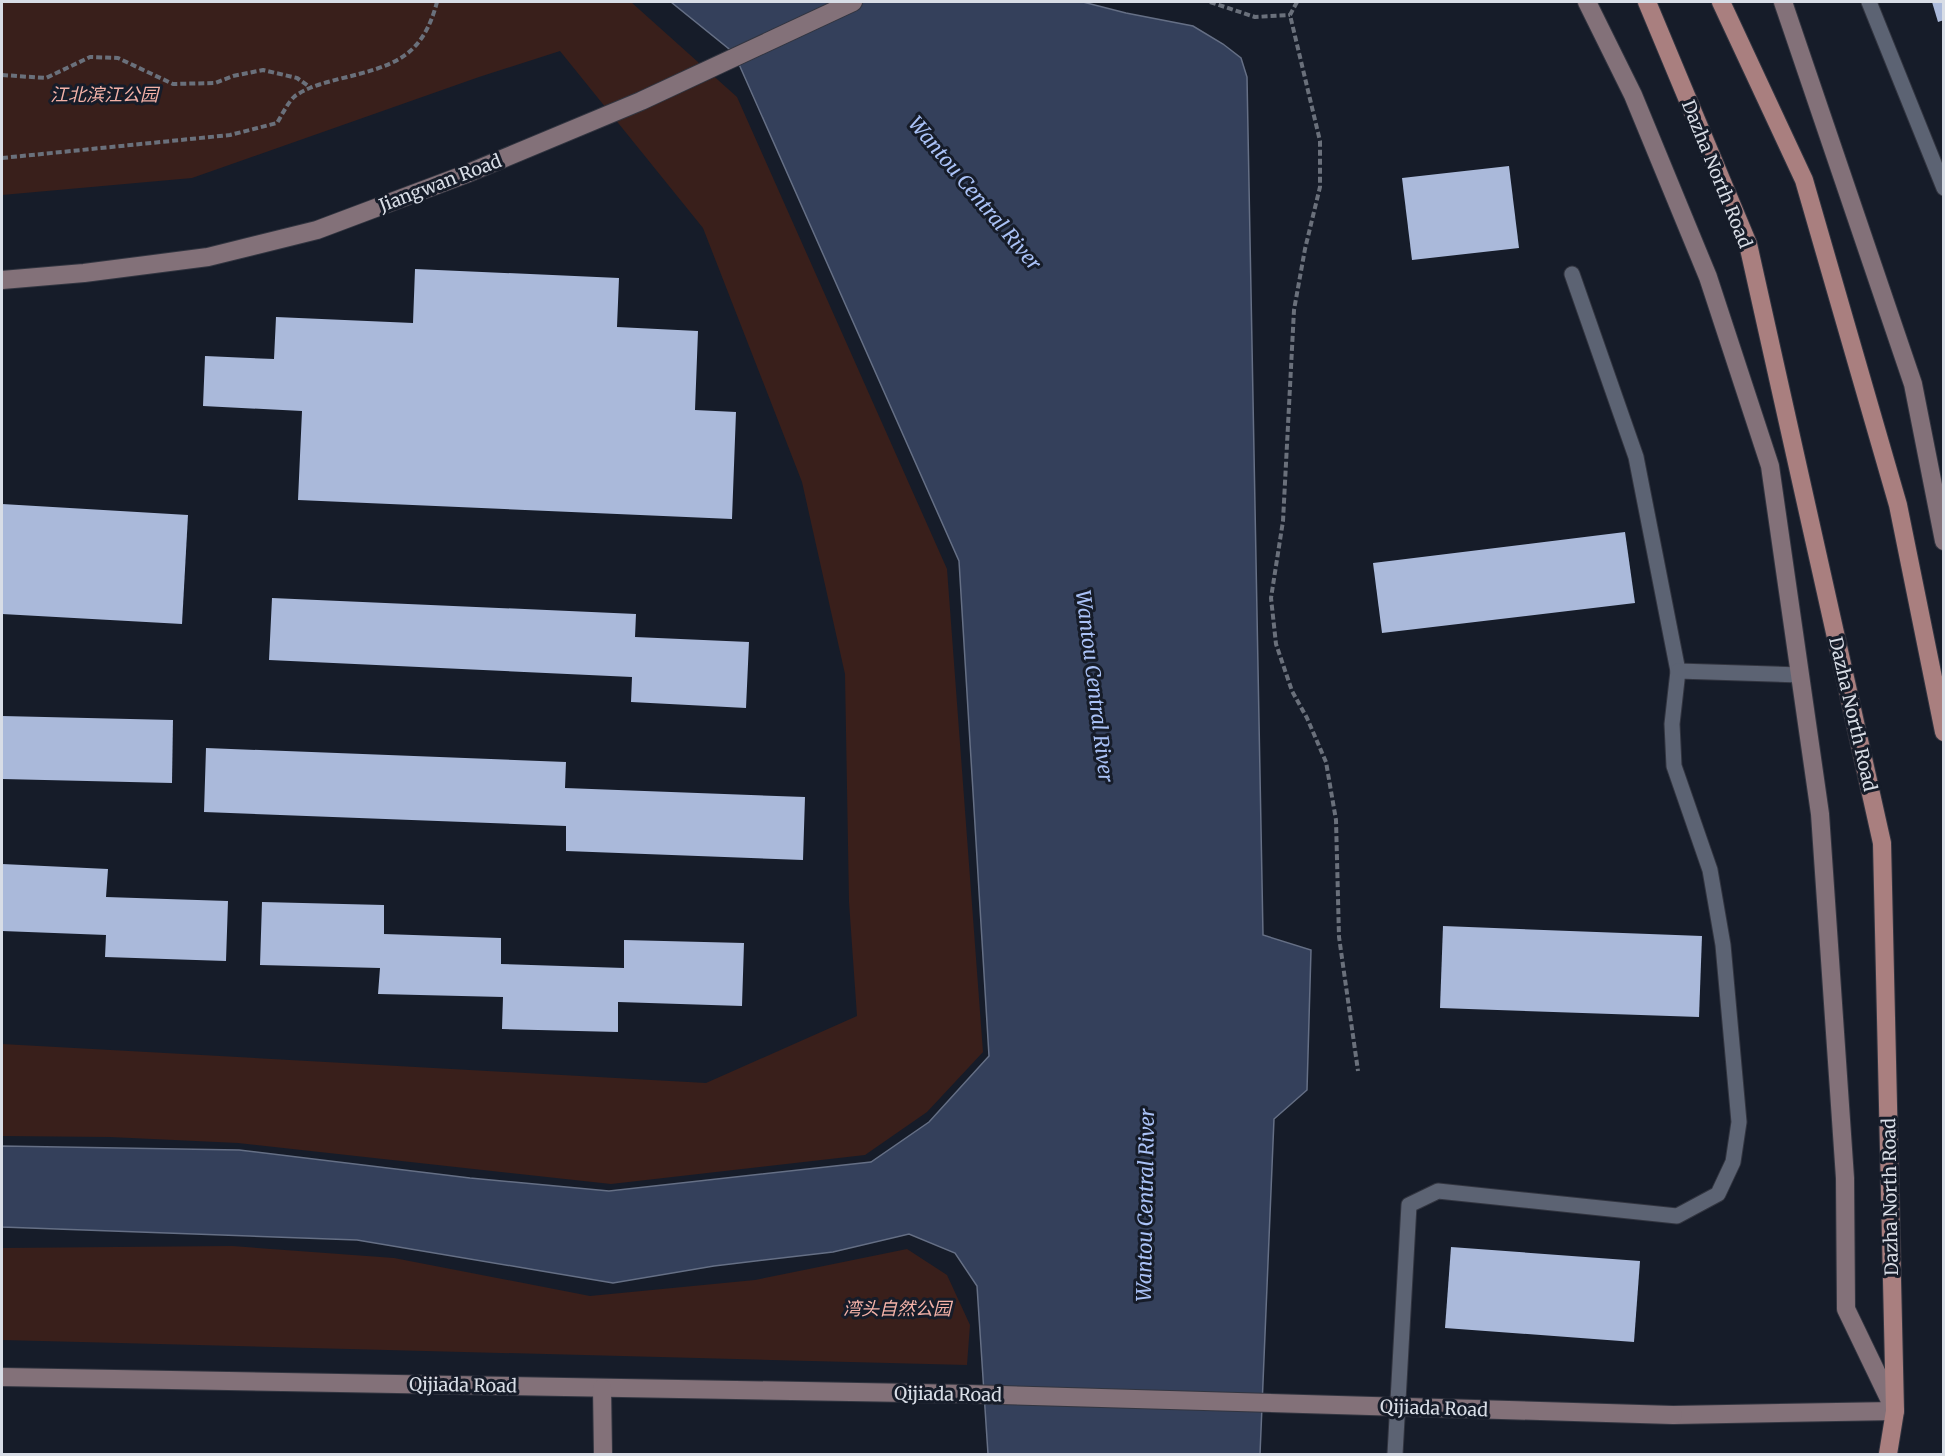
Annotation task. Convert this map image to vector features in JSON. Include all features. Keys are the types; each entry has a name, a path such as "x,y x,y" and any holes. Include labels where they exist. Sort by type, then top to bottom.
{"main road":[{"name":"Dazha North Road","path":"1647,2 1748,244 1882,843 1895,1412 1888,1455"},
{"path":"1721,2 1804,180 1898,506 1944,732"}],"street":[{"name":"Jiangwan Road","path":"2,280 84,273 208,257 317,230 466,174 641,101 854,2"},
{"path":"1587,2 1633,95 1708,277 1770,466 1820,814 1845,1179 1846,1309 1895,1412"},
{"path":"1783,2 1913,384 1944,541"},
{"name":"Qijiada Road","path":"2,1377 968,1394 1673,1414 1895,1412"},
{"path":"602,1388 603,1455"}],"lane":[{"path":"1869,2 1944,188"},
{"path":"1395,1455 1409,1206 1438,1191 1677,1216 1718,1194 1733,1162 1739,1122 1722,945 1710,870 1674,765 1672,724 1678,671 1636,457 1572,274"},
{"path":"1678,671 1800,675"}],"path":[{"path":"2,158 230,135 277,123 294,97 321,84 381,69 414,50 431,22 437,2"},
{"path":"1210,2 1255,17 1290,15"},
{"path":"1297,2 1290,15 1320,141 1320,187 1305,249 1294,310 1283,521 1271,598 1276,644 1292,691 1307,718 1326,762 1336,820 1339,937 1358,1071"},
{"path":"2,75 46,78 90,57 118,58 173,84 215,83 233,76 262,70 297,78 311,88"}],"green space":[{"name":"江北滨江公园","path":"2,2 631,2 737,97 947,569 983,1052 927,1112 865,1155 611,1184 238,1143 110,1137 2,1136 2,1044 706,1083 857,1016 849,902 845,674 802,482 703,228 560,51 479,77 192,178 2,195"},
{"name":"湾头自然公园","path":"232,1246 394,1258 590,1296 755,1280 907,1249 947,1275 970,1325 967,1365 2,1340 2,1248"}],"water":[{"name":"Wantou Central River","path":"671,2 1083,2 1193,26 1241,58 1247,77 1263,935 1311,950 1307,1090 1274,1119 1260,1454 988,1454 977,1286 955,1253 909,1234 833,1252 714,1266 613,1283 357,1240 2,1227 2,1146 239,1150 470,1178 609,1191 871,1162 929,1122 989,1056 959,561 734,53"}],"building":[{"path":"1932,2 1944,2 1944,20 1938,22"},
{"path":"1509,166 1519,248 1412,260 1402,178"},
{"path":"415,269 619,278 617,327 698,331 695,410 736,412 732,519 298,500 302,411 203,406 205,356 274,359 276,317 413,323"},
{"path":"2,504 188,515 182,624 2,614"},
{"path":"1625,532 1635,603 1382,633 1373,563"},
{"path":"272,598 636,614 635,637 749,642 746,708 631,702 632,677 269,660"},
{"path":"2,716 173,720 172,783 2,779"},
{"path":"206,748 566,762 565,788 805,797 803,860 566,851 566,826 204,812"},
{"path":"2,864 108,869 106,897 228,901 226,961 105,957 106,935 2,931"},
{"path":"262,902 384,905 384,934 501,938 501,964 624,968 624,940 744,943 742,1006 618,1002 618,1032 502,1029 503,997 378,994 380,968 260,965"},
{"path":"1443,926 1702,936 1699,1017 1440,1008"},
{"path":"1451,1247 1640,1261 1634,1342 1445,1328"}]}
